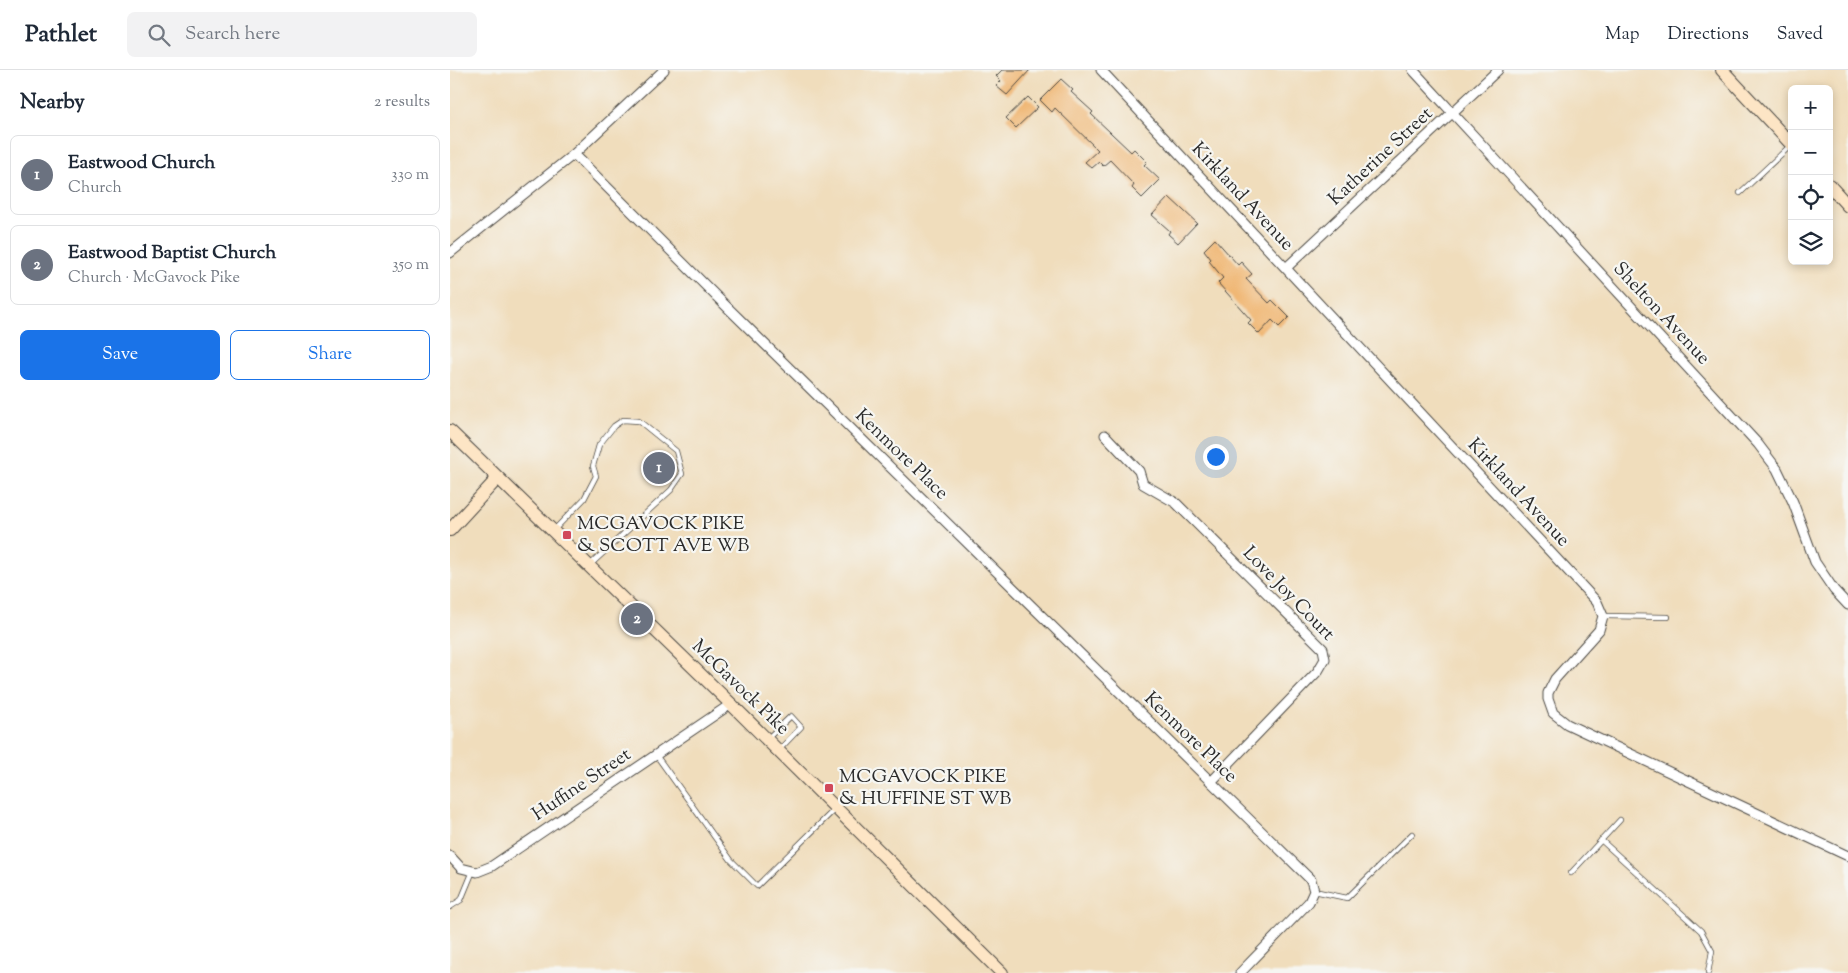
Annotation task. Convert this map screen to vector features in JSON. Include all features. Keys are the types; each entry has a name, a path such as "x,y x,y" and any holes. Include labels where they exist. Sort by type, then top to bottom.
{"street":[{"path":"450,252 574,154 664,70"},
{"name":"Kirkland Avenue","path":"1101,70 1597,602 1603,616"},
{"name":"Shelton Avenue","path":"1413,70 1758,444 1777,469 1793,502 1815,562 1834,590 1848,605"},
{"name":"Katherine Street","path":"1286,268 1498,70"},
{"path":"1722,70 1788,141"},
{"name":"Kenmore Place","path":"574,154 723,304 1311,880 1314,891"},
{"path":"1833,189 1848,206"},
{"name":"McGavock Pike","path":"450,431 497,479 778,750 1002,973"},
{"name":"Love Joy Court","path":"1105,435 1140,470 1143,484 1176,503 1323,649 1325,660 1318,671 1211,782"},
{"path":"450,530 497,479"},
{"path":"1603,616 1599,630 1555,679 1548,693 1553,713 1567,724 1848,856"},
{"name":"Huffine Street","path":"473,871 477,872 492,866 731,704"},
{"path":"450,856 461,868 473,871"},
{"path":"1240,973 1309,902 1314,891"}],"lane":[{"path":"1740,193 1788,149"},
{"path":"552,532 584,499 596,476 593,466 600,445 614,426 623,420 639,421 676,451 682,474 671,490 588,567"},
{"path":"1603,616 1668,617"},
{"path":"766,739 791,716 801,727 778,750"},
{"path":"656,755 731,860 757,886 784,862 836,808"},
{"path":"1571,874 1620,820"},
{"path":"1314,891 1347,898 1412,834"},
{"path":"1601,840 1701,931 1712,951 1708,973"},
{"path":"450,907 460,900 473,871"}],"building":[{"path":"1002,70 1030,70 1007,95 996,86 1001,81 996,76"},
{"path":"1061,79 1073,90 1071,92 1093,112 1091,114 1131,152 1134,149 1147,162 1144,165 1160,180 1142,198 1132,188 1134,185 1110,160 1103,166 1099,162 1092,168 1085,162 1098,150 1055,108 1052,112 1040,100"},
{"path":"1028,97 1038,107 1016,128 1006,118"},
{"path":"1169,197 1197,223 1178,243 1168,234 1170,231 1152,215"},
{"path":"1215,239 1238,265 1241,262 1252,274 1246,279 1269,303 1272,300 1289,317 1279,327 1272,320 1259,334 1248,323 1251,320 1218,283 1223,278 1209,261 1211,259 1204,250"}],"place":[{"name":"Eastwood Church","path":"659,468"},
{"name":"MCGAVOCK PIKE & SCOTT AVE WB","path":"567,535"},
{"name":"Eastwood Baptist Church","path":"637,619"},
{"name":"MCGAVOCK PIKE & HUFFINE ST WB","path":"829,788"}]}
